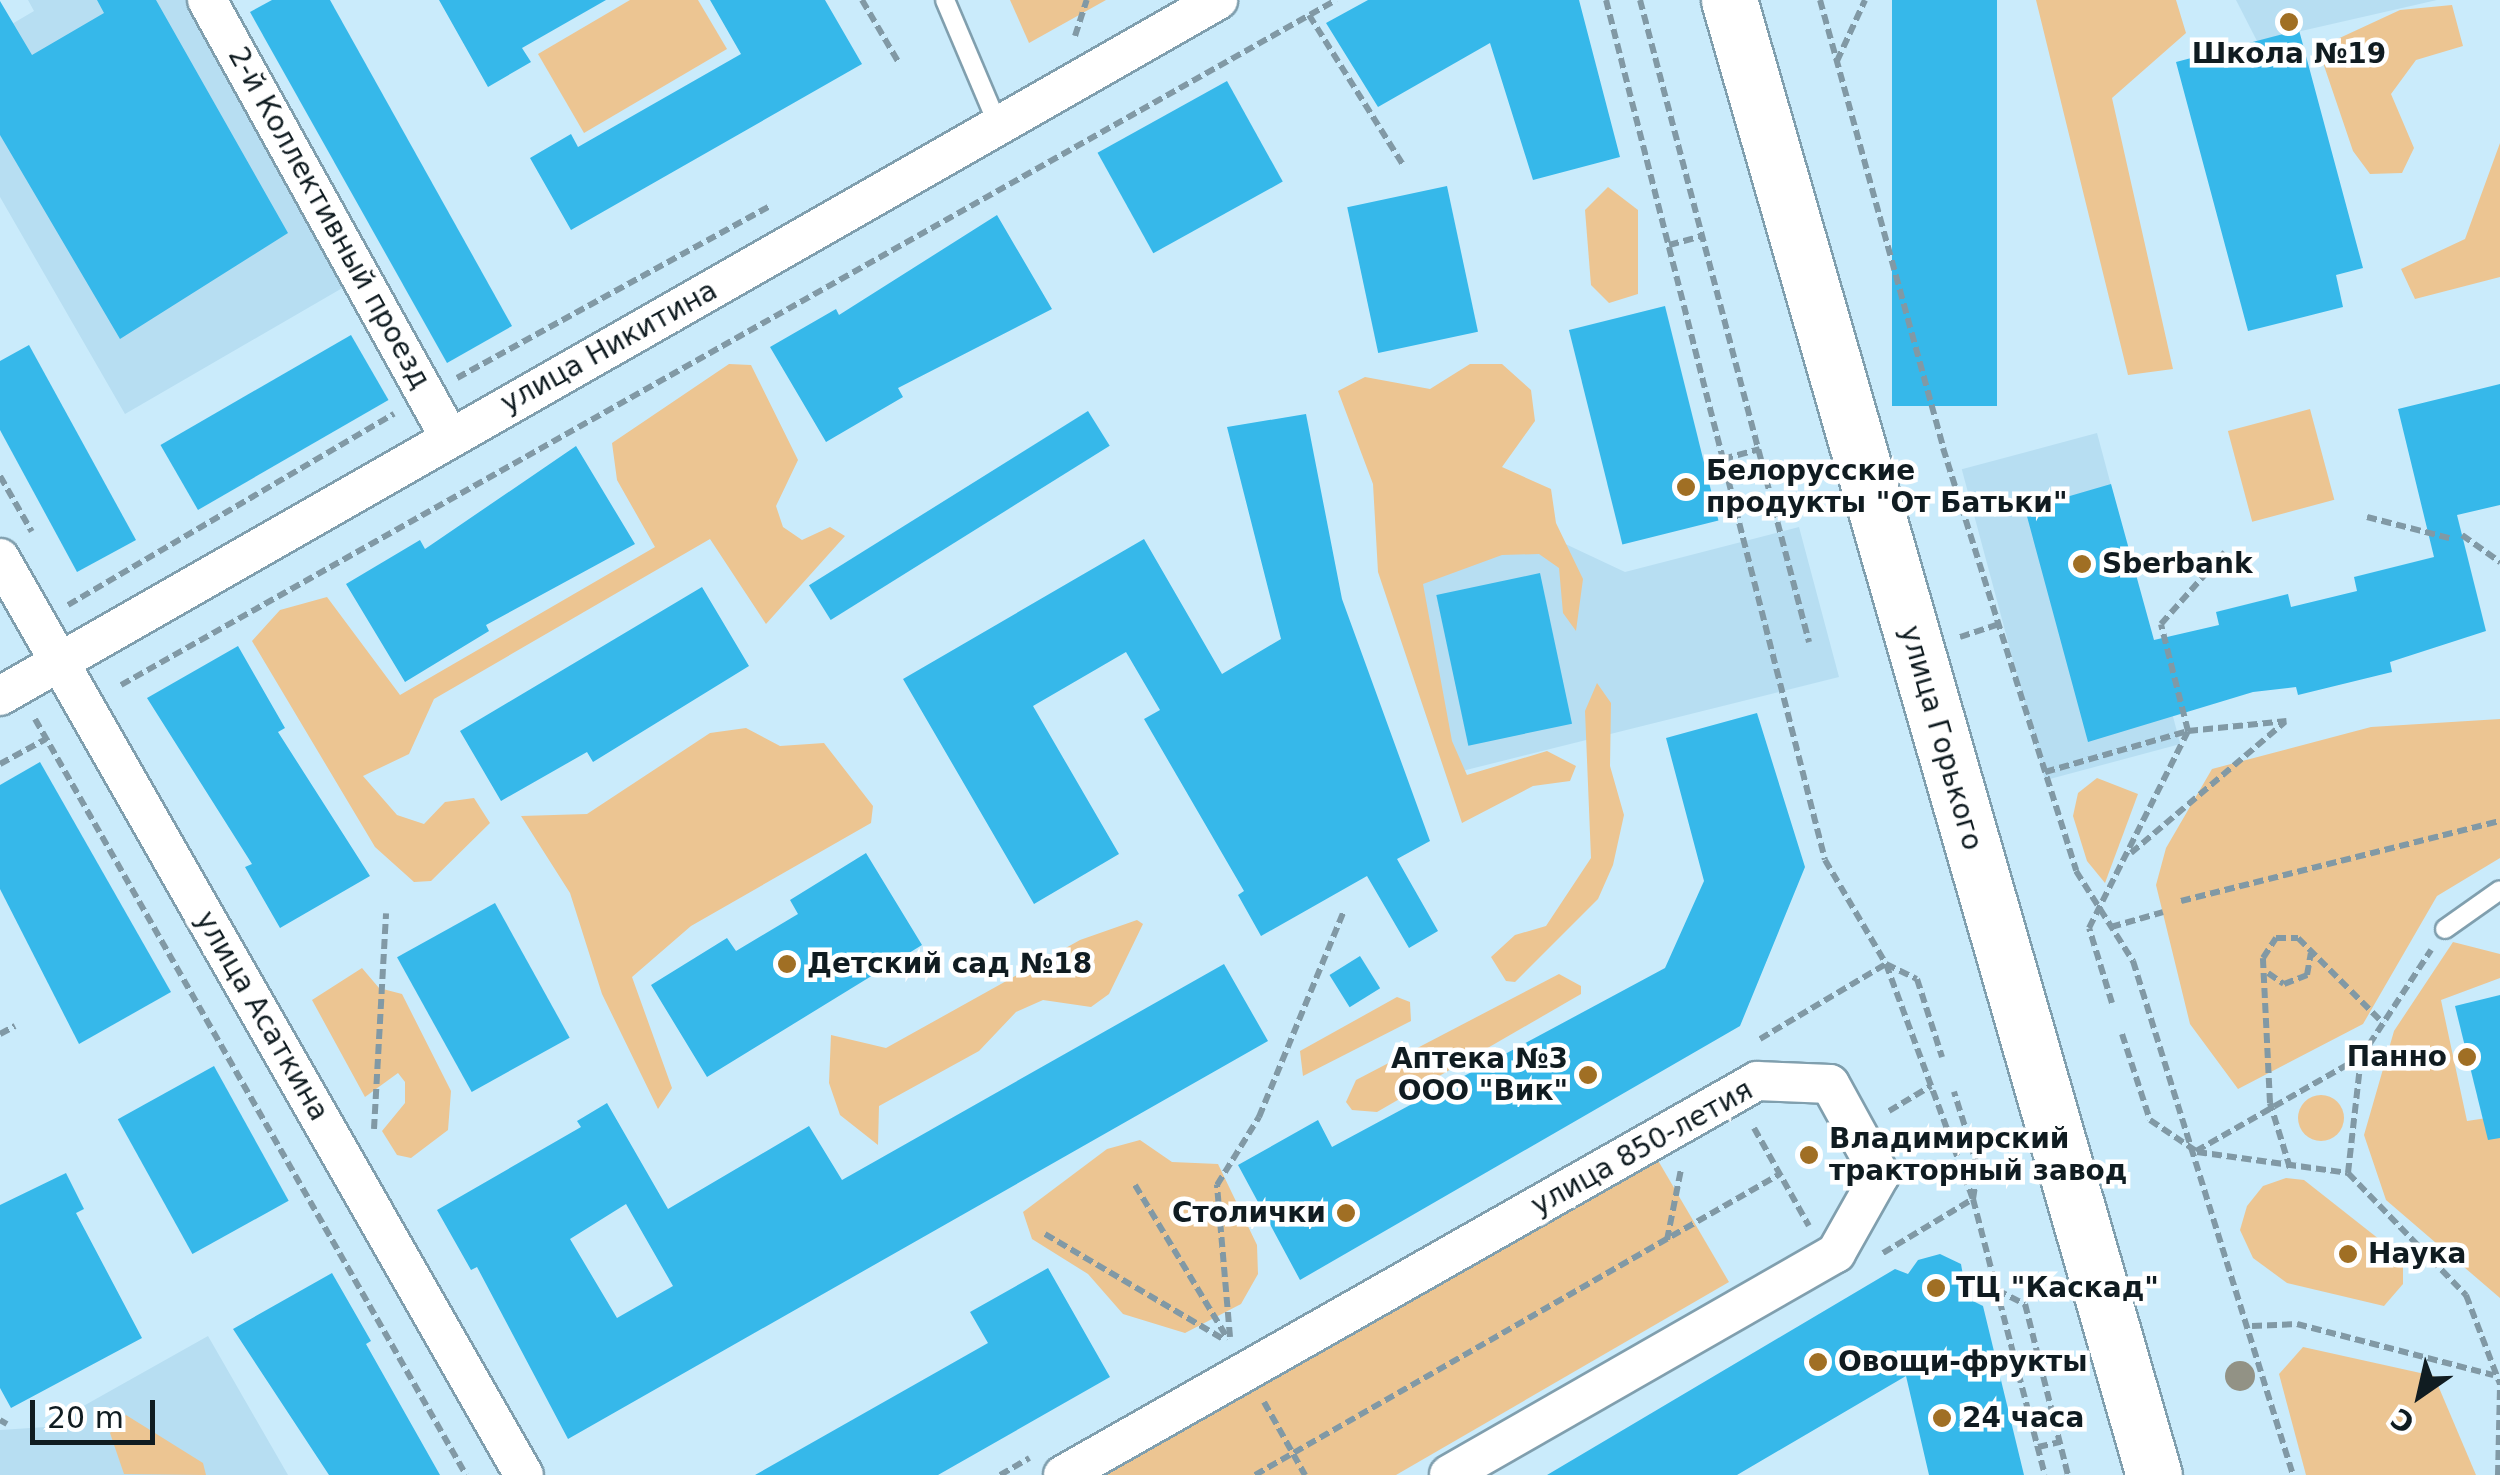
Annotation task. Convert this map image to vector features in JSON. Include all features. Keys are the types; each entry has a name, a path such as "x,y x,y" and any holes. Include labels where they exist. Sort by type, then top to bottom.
{"main road":[{"name":"улица Горького","path":"1729,0 2154,1475"}],"street":[{"name":"2-й Коллективный проезд","path":"207,0 428,394 448,437"},
{"name":"улица Никитина","path":"8,691 1218,0"},
{"name":"улица Асаткина","path":"0,558 524,1475"},
{"name":"улица 850-летия","path":"1063,1475 1758,1081 1830,1084 1880,1175 1836,1253 1450,1475"}],"lane":[{"path":"946,0 998,125"},
{"path":"2445,929 2500,890"}],"path":[{"path":"862,0 899,63"},
{"path":"1075,36 1087,0"},
{"path":"121,685 1336,0"},
{"path":"1606,0 1825,860 1886,964 1974,1198 2045,1475"},
{"path":"1640,0 1809,642"},
{"path":"1820,0 1999,624 2076,871 2133,961 2252,1326 2293,1475"},
{"path":"1837,62 1866,0"},
{"path":"1309,15 1403,165"},
{"path":"1060,44 1091,27"},
{"path":"36,621 428,394 778,201"},
{"path":"1669,246 1703,236"},
{"path":"1722,458 1760,450"},
{"path":"2368,517 2450,538"},
{"path":"2462,535 2500,562"},
{"path":"2112,1003 2088,928 2101,910 2188,731 2161,624 2225,552"},
{"path":"1983,629 1999,624"},
{"path":"8,691 46,738 466,1475"},
{"path":"2046,772 2188,731 2286,721 2126,857"},
{"path":"0,764 46,738"},
{"path":"2181,901 2500,821"},
{"path":"1230,1344 1217,1185 1259,1117 1344,912"},
{"path":"2111,926 2163,912"},
{"path":"373,1140 386,913"},
{"path":"2348,1173 2361,1057 2445,929"},
{"path":"2290,1168 2270,1103 2263,958 2276,938 2298,938 2383,1023"},
{"path":"2266,972 2284,984 2307,975 2311,953"},
{"path":"1917,978 1942,1057"},
{"path":"0,1034 14,1026"},
{"path":"2122,1034 2150,1120 2196,1151 2290,1168 2348,1173 2466,1295 2500,1384 2498,1475"},
{"path":"2196,1151 2270,1103 2361,1057"},
{"path":"1954,1092 1978,1168"},
{"path":"1667,1242 1692,1118"},
{"path":"1750,1121 1806,1220"},
{"path":"1254,1475 1780,1174"},
{"path":"1135,1185 1230,1344"},
{"path":"1045,1234 1230,1344"},
{"path":"1997,1290 2025,1304 2068,1475"},
{"path":"2252,1326 2297,1324 2494,1375"},
{"path":"2038,1447 2060,1442"}],"shaded area":[{"path":"28,0 188,0 351,283 125,414 0,197 0,31 34,11"},
{"path":"630,0 698,0 727,49 584,133 538,54"},
{"path":"1010,0 1106,0 1029,43"},
{"path":"2036,0 2176,0 2186,33 2112,98 2173,369 2128,375"},
{"name":"Школа №19","path":"2236,0 2437,0 2257,41"},
{"path":"2452,5 2463,46 2416,60 2391,94 2414,148 2402,173 2370,174 2353,151 2318,48 2400,10"},
{"path":"2500,143 2500,277 2415,299 2401,269 2465,239"},
{"path":"1608,187 1638,210 1638,294 1609,303 1591,285 1585,210"},
{"path":"729,364 751,365 798,460 776,506 783,527 802,540 830,527 845,536 766,624 710,539 434,699 409,754 363,776 397,815 424,824 445,802 474,798 490,823 431,881 414,882 375,847 252,641 280,610 327,597 400,695 655,547 617,480 612,443"},
{"path":"1470,364 1502,364 1531,390 1535,421 1502,467 1551,489 1556,523 1583,579 1576,631 1563,613 1559,568 1539,554 1502,555 1423,584 1452,741 1467,775 1547,751 1576,766 1570,781 1533,786 1462,823 1378,572 1373,484 1338,391 1365,377 1430,389"},
{"path":"2310,409 2334,500 2252,522 2228,431"},
{"path":"2097,433 2180,744 2045,780 1962,469"},
{"path":"1799,527 1839,677 1450,774 1404,576 1559,541 1625,572"},
{"path":"1597,683 1611,703 1610,766 1624,815 1613,865 1598,899 1515,982 1506,981 1491,957 1515,935 1546,926 1591,858 1585,711"},
{"path":"2500,719 2500,858 2437,896 2363,1024 2238,1089 2190,1024 2156,885 2166,848 2212,769 2371,727"},
{"path":"746,728 780,746 824,743 873,806 871,823 691,926 632,977 672,1088 658,1109 602,994 570,893 521,816 587,814 710,733"},
{"path":"2097,778 2138,794 2105,883 2087,861 2073,816 2078,793"},
{"path":"1137,920 1143,924 1109,994 1091,1007 1043,1000 1016,1012 979,1051 879,1106 878,1145 840,1115 829,1083 831,1035 886,1048 1080,940"},
{"path":"2453,942 2500,954 2500,978 2441,1000 2467,1121 2500,1116 2500,1298 2386,1200 2364,1135 2394,1031"},
{"path":"362,968 379,988 402,994 451,1091 448,1130 411,1158 397,1155 382,1131 405,1103 405,1082 398,1073 365,1097 312,1000"},
{"path":"1559,974 1581,986 1581,994 1377,1112 1352,1110 1346,1102 1356,1080"},
{"path":"1397,997 1410,1002 1411,1021 1303,1076 1300,1051"},
{"path":"2321,1095 2338,1101 2344,1118 2338,1135 2321,1141 2304,1135 2298,1118 2304,1101"},
{"path":"1140,1140 1172,1162 1218,1164 1257,1245 1258,1274 1241,1304 1185,1333 1123,1314 1088,1274 1032,1239 1023,1212 1107,1149"},
{"path":"1656,1157 1729,1282 1396,1475 1106,1475"},
{"path":"2286,1178 2304,1180 2403,1258 2403,1284 2384,1306 2287,1283 2253,1258 2240,1230 2247,1206 2263,1186"},
{"path":"208,1336 288,1475 0,1475 0,1430 46,1427"},
{"path":"2303,1347 2434,1376 2476,1475 2306,1475 2279,1374"},
{"path":"126,1415 203,1463 206,1475 124,1474 110,1433"}],"building":[{"path":"97,0 156,0 288,233 120,339 0,135 0,1 32,55 104,13"},
{"path":"272,0 330,0 512,326 447,363 250,12"},
{"path":"439,0 606,0 522,48 531,62 488,87"},
{"path":"710,0 825,0 862,64 571,230 530,158 571,134 578,147 741,54"},
{"path":"1368,0 1579,0 1620,157 1533,180 1490,43 1378,107 1326,23"},
{"path":"1892,0 1997,0 1997,406 1892,406"},
{"path":"2299,30 2363,268 2336,275 2343,307 2248,331 2176,62"},
{"path":"1227,81 1283,182 1153,253 1098,153"},
{"path":"1447,186 1478,332 1378,353 1347,207"},
{"path":"997,215 1052,309 898,388 903,397 826,442 770,347 836,309 839,315"},
{"path":"1665,306 1718,520 1622,544 1569,330"},
{"path":"351,335 388,400 198,510 160,445"},
{"path":"29,345 136,540 77,572 0,430 0,361"},
{"path":"2500,384 2500,505 2457,515 2486,631 2390,662 2392,672 2298,695 2296,687 2253,692 2088,742 2025,509 2111,484 2154,640 2219,625 2216,612 2288,594 2291,607 2357,591 2354,577 2434,557 2398,409"},
{"path":"1088,411 1110,446 831,620 809,585"},
{"path":"1306,414 1342,599 1430,841 1397,859 1438,931 1409,948 1367,876 1261,936 1238,895 1244,891 1144,719 1160,710 1126,652 1033,706 1119,854 1034,904 903,679 1144,539 1222,674 1281,639 1227,427"},
{"path":"576,446 635,544 486,625 489,631 405,682 346,584 420,540 425,549"},
{"path":"1540,573 1572,724 1468,746 1436,595"},
{"path":"702,587 749,666 593,762 587,752 501,801 460,731"},
{"path":"238,646 285,728 278,732 370,876 280,928 245,867 252,864 147,698"},
{"path":"1757,713 1805,867 1740,1026 1300,1280 1238,1165 1318,1120 1332,1147 1665,968 1704,881 1666,738"},
{"path":"40,762 171,992 79,1044 0,889 0,785"},
{"path":"866,853 922,945 707,1077 651,985 727,938 736,951 798,914 790,900"},
{"path":"495,903 570,1038 472,1092 397,957"},
{"path":"1360,956 1380,988 1350,1007 1329,975"},
{"path":"1224,964 1268,1041 568,1439 477,1267 471,1270 437,1210 581,1127 577,1121 607,1103 668,1209 809,1126 842,1180","holes":["626,1204 673,1286 617,1318 570,1239"]},
{"path":"2500,995 2500,1138 2488,1140 2455,1006"},
{"path":"214,1066 289,1201 192,1254 118,1119"},
{"path":"66,1173 84,1209 76,1213 142,1338 11,1408 0,1388 0,1205"},
{"path":"1940,1254 1961,1264 1967,1298 1983,1306 2024,1475 1929,1475 1906,1376 1737,1475 1547,1475 1895,1269 1908,1274 1918,1260"},
{"path":"1048,1268 1110,1377 938,1475 755,1475 988,1343 970,1312"},
{"path":"332,1273 371,1341 366,1344 440,1475 329,1475 233,1329"}],"place":[{"name":"Школа №19","path":"2289,22"},
{"name":"Белорусские продукты \"От Батьки\"","path":"1686,487"},
{"name":"Sberbank","path":"2082,564"},
{"name":"Детский сад №18","path":"787,964"},
{"name":"Панно","path":"2467,1057"},
{"name":"Аптека №3 ООО \"Вик\"","path":"1588,1075"},
{"name":"Владимирский тракторный завод","path":"1809,1155"},
{"name":"Столички","path":"1346,1213"},
{"name":"Наука","path":"2348,1254"},
{"name":"ТЦ \"Каскад\"","path":"1936,1288"},
{"name":"Овощи-фрукты","path":"1818,1362"},
{"name":"24 часа","path":"1942,1418"}]}
